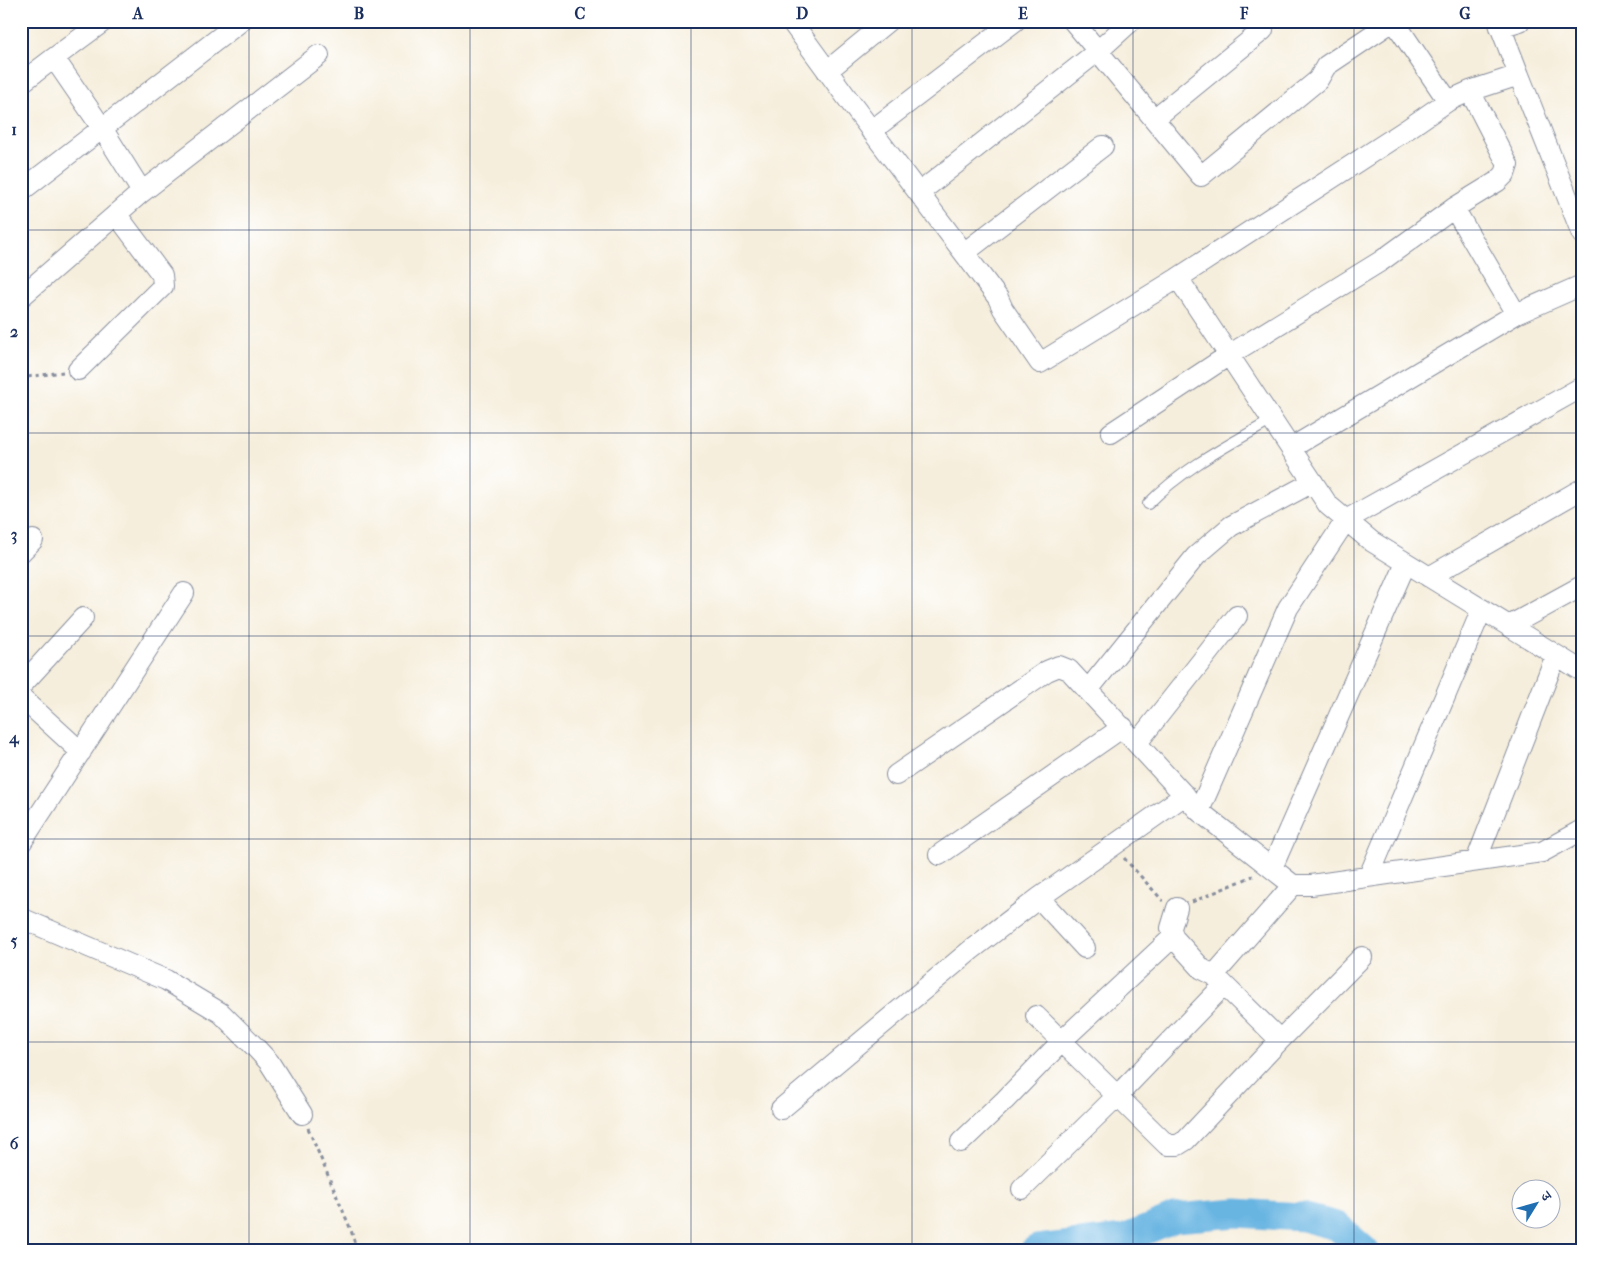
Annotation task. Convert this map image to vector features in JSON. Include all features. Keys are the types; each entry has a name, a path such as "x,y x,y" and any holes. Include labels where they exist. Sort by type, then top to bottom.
{"street":[{"path":"21,83 104,21"},
{"path":"21,191 242,21"},
{"path":"791,21 871,131 998,298 1003,309 1040,363 1178,278 1448,101 1470,91 1519,75"},
{"path":"827,71 888,21"},
{"path":"871,131 1015,21"},
{"path":"1074,21 1200,176 1318,80 1326,66 1393,21 1448,101"},
{"path":"919,193 1098,51 1131,21"},
{"path":"1520,21 1499,24 1582,234"},
{"path":"1154,119 1264,30"},
{"path":"21,297 142,192 318,55"},
{"path":"54,58 102,128 142,192"},
{"path":"1111,433 1229,355 1382,261 1454,208 1498,181 1505,174 1508,165 1470,91"},
{"path":"964,253 1103,146"},
{"path":"1454,208 1516,314"},
{"path":"78,370 163,286 162,275 117,215"},
{"path":"1178,278 1328,505 1371,541 1582,671"},
{"path":"1290,448 1516,314 1582,285"},
{"path":"1199,810 1288,608 1346,520 1582,387"},
{"path":"1088,690 1196,556 1232,526 1313,482"},
{"path":"1429,577 1582,489"},
{"path":"1272,868 1406,563"},
{"path":"1509,626 1582,586"},
{"path":"21,842 184,593"},
{"path":"1369,876 1482,609"},
{"path":"1138,743 1236,616"},
{"path":"21,686 83,618"},
{"path":"1476,861 1556,655"},
{"path":"896,775 1047,671 1060,666 1069,670 1199,810 1293,885 1311,885 1542,852 1582,830"},
{"path":"21,697 81,752"},
{"path":"939,855 1123,727"},
{"path":"781,1108 971,950 1039,898 1185,795"},
{"path":"1022,1189 1117,1096 1219,980 1293,885"},
{"path":"1039,898 1085,948"},
{"path":"1177,908 1171,928 1173,937 1202,969 1219,980 1280,1040"},
{"path":"21,918 166,980 221,1013 268,1062 302,1114"},
{"path":"961,1142 1062,1041 1173,937"},
{"path":"1036,1016 1167,1145 1178,1145 1186,1140 1280,1040 1362,957"}],"lane":[{"path":"1148,504 1159,492 1183,473 1272,420"}],"path":[{"path":"21,373 27,377 78,370"},
{"path":"1113,846 1166,904 1177,908 1272,868"},
{"path":"302,1114 351,1230 357,1251"}],"waterway":[{"path":"1034,1251 1037,1249 1124,1239 1175,1218 1237,1213 1302,1217 1337,1226 1365,1251"}]}
